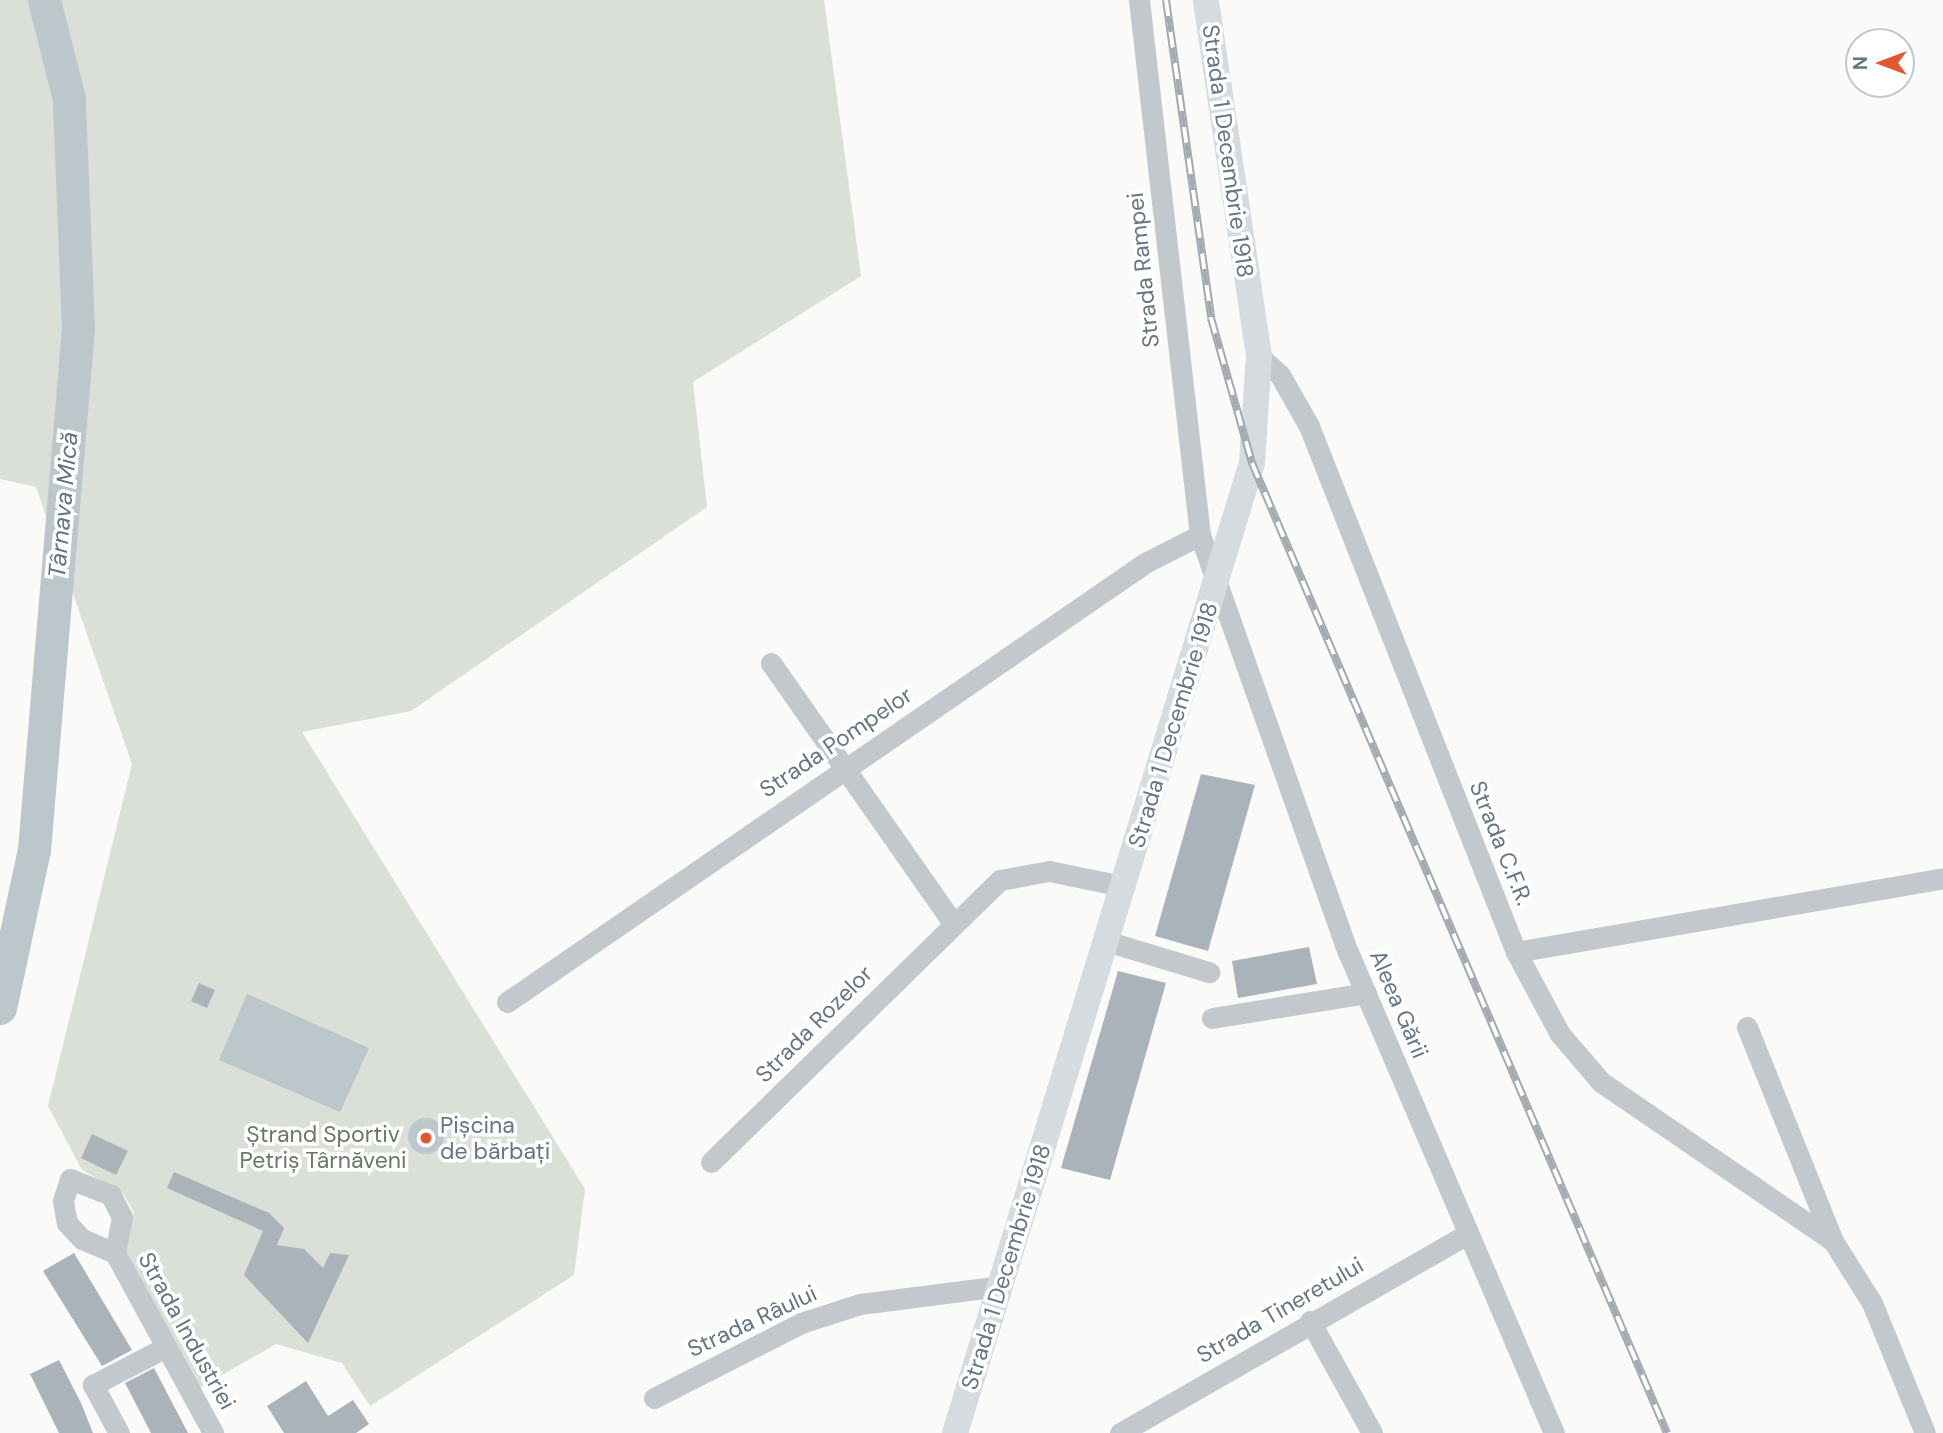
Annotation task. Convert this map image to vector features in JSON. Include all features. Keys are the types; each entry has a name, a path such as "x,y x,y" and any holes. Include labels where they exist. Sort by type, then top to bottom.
{"main road":[{"name":"Strada 1 Decembrie 1918","path":"955,1433 1252,463 1259,356 1206,0"}],"street":[{"name":"Strada Rampei","path":"1139,0 1200,535 1216,587"},
{"name":"Strada C.F.R.","path":"1259,356 1280,375 1308,426 1516,952 1560,1034 1601,1082 1833,1241"},
{"name":"Strada Pompelor","path":"506,1002 1146,563 1200,535"},
{"name":"Aleea Gării","path":"1216,587 1366,993 1554,1433"},
{"path":"771,663 848,765 953,923"},
{"name":"Strada Rozelor","path":"711,1162 953,923 1014,874 1049,871 1122,886"},
{"path":"1516,952 1943,878"},
{"path":"1106,942 1209,972"},
{"path":"1212,1018 1366,993"},
{"name":"Strada C.F.R.","path":"1746,1027 1833,1241 1872,1303 1925,1433"},
{"name":"Strada Tineretului","path":"1119,1433 1310,1321 1468,1234"},
{"name":"Strada Industriei","path":"115,1253 213,1433"},
{"name":"Strada Râului","path":"654,1398 801,1323 860,1304 1000,1286"},
{"path":"1310,1321 1371,1433"},
{"path":"119,1433 93,1385 166,1347"}],"green space":[{"name":"Ștrand Sportiv Petriș Târnăveni","path":"0,0 824,0 861,276 693,382 707,507 411,711 302,732 585,1189 574,1275 370,1406 342,1363 276,1344 191,1393 122,1265 134,1212 123,1193 82,1170 48,1106 132,764 36,487 0,479"}],"shaded area":[{"path":"247,994 369,1048 340,1112 219,1060"},
{"name":"Pișcina de bărbați","path":"426,1118 438,1124 444,1136 438,1148 426,1154 414,1148 408,1136 414,1124"}],"building":[{"path":"1201,774 1255,785 1208,951 1155,936"},
{"path":"1309,947 1317,984 1238,998 1232,961"},
{"path":"1118,971 1166,983 1110,1180 1061,1168"},
{"path":"199,983 215,990 207,1008 191,1001"},
{"path":"92,1134 128,1151 116,1175 81,1158"},
{"path":"174,1172 269,1213 284,1228 277,1245 304,1249 323,1268 330,1253 349,1255 308,1343 244,1275 263,1231 167,1188"},
{"path":"74,1253 132,1350 102,1366 43,1271"},
{"path":"59,1360 93,1433 59,1433 30,1374"},
{"path":"154,1368 188,1433 151,1433 125,1383"},
{"path":"306,1381 328,1416 353,1400 369,1424 356,1433 284,1433 267,1406"}],"waterway":[{"name":"Târnava Mică","path":"0,1008 34,850 78,328 69,99 44,0"}],"railway":[{"path":"1166,0 1211,318 1252,463 1667,1433"}],"place":[{"name":"Pișcina de bărbați","path":"426,1138"}]}
